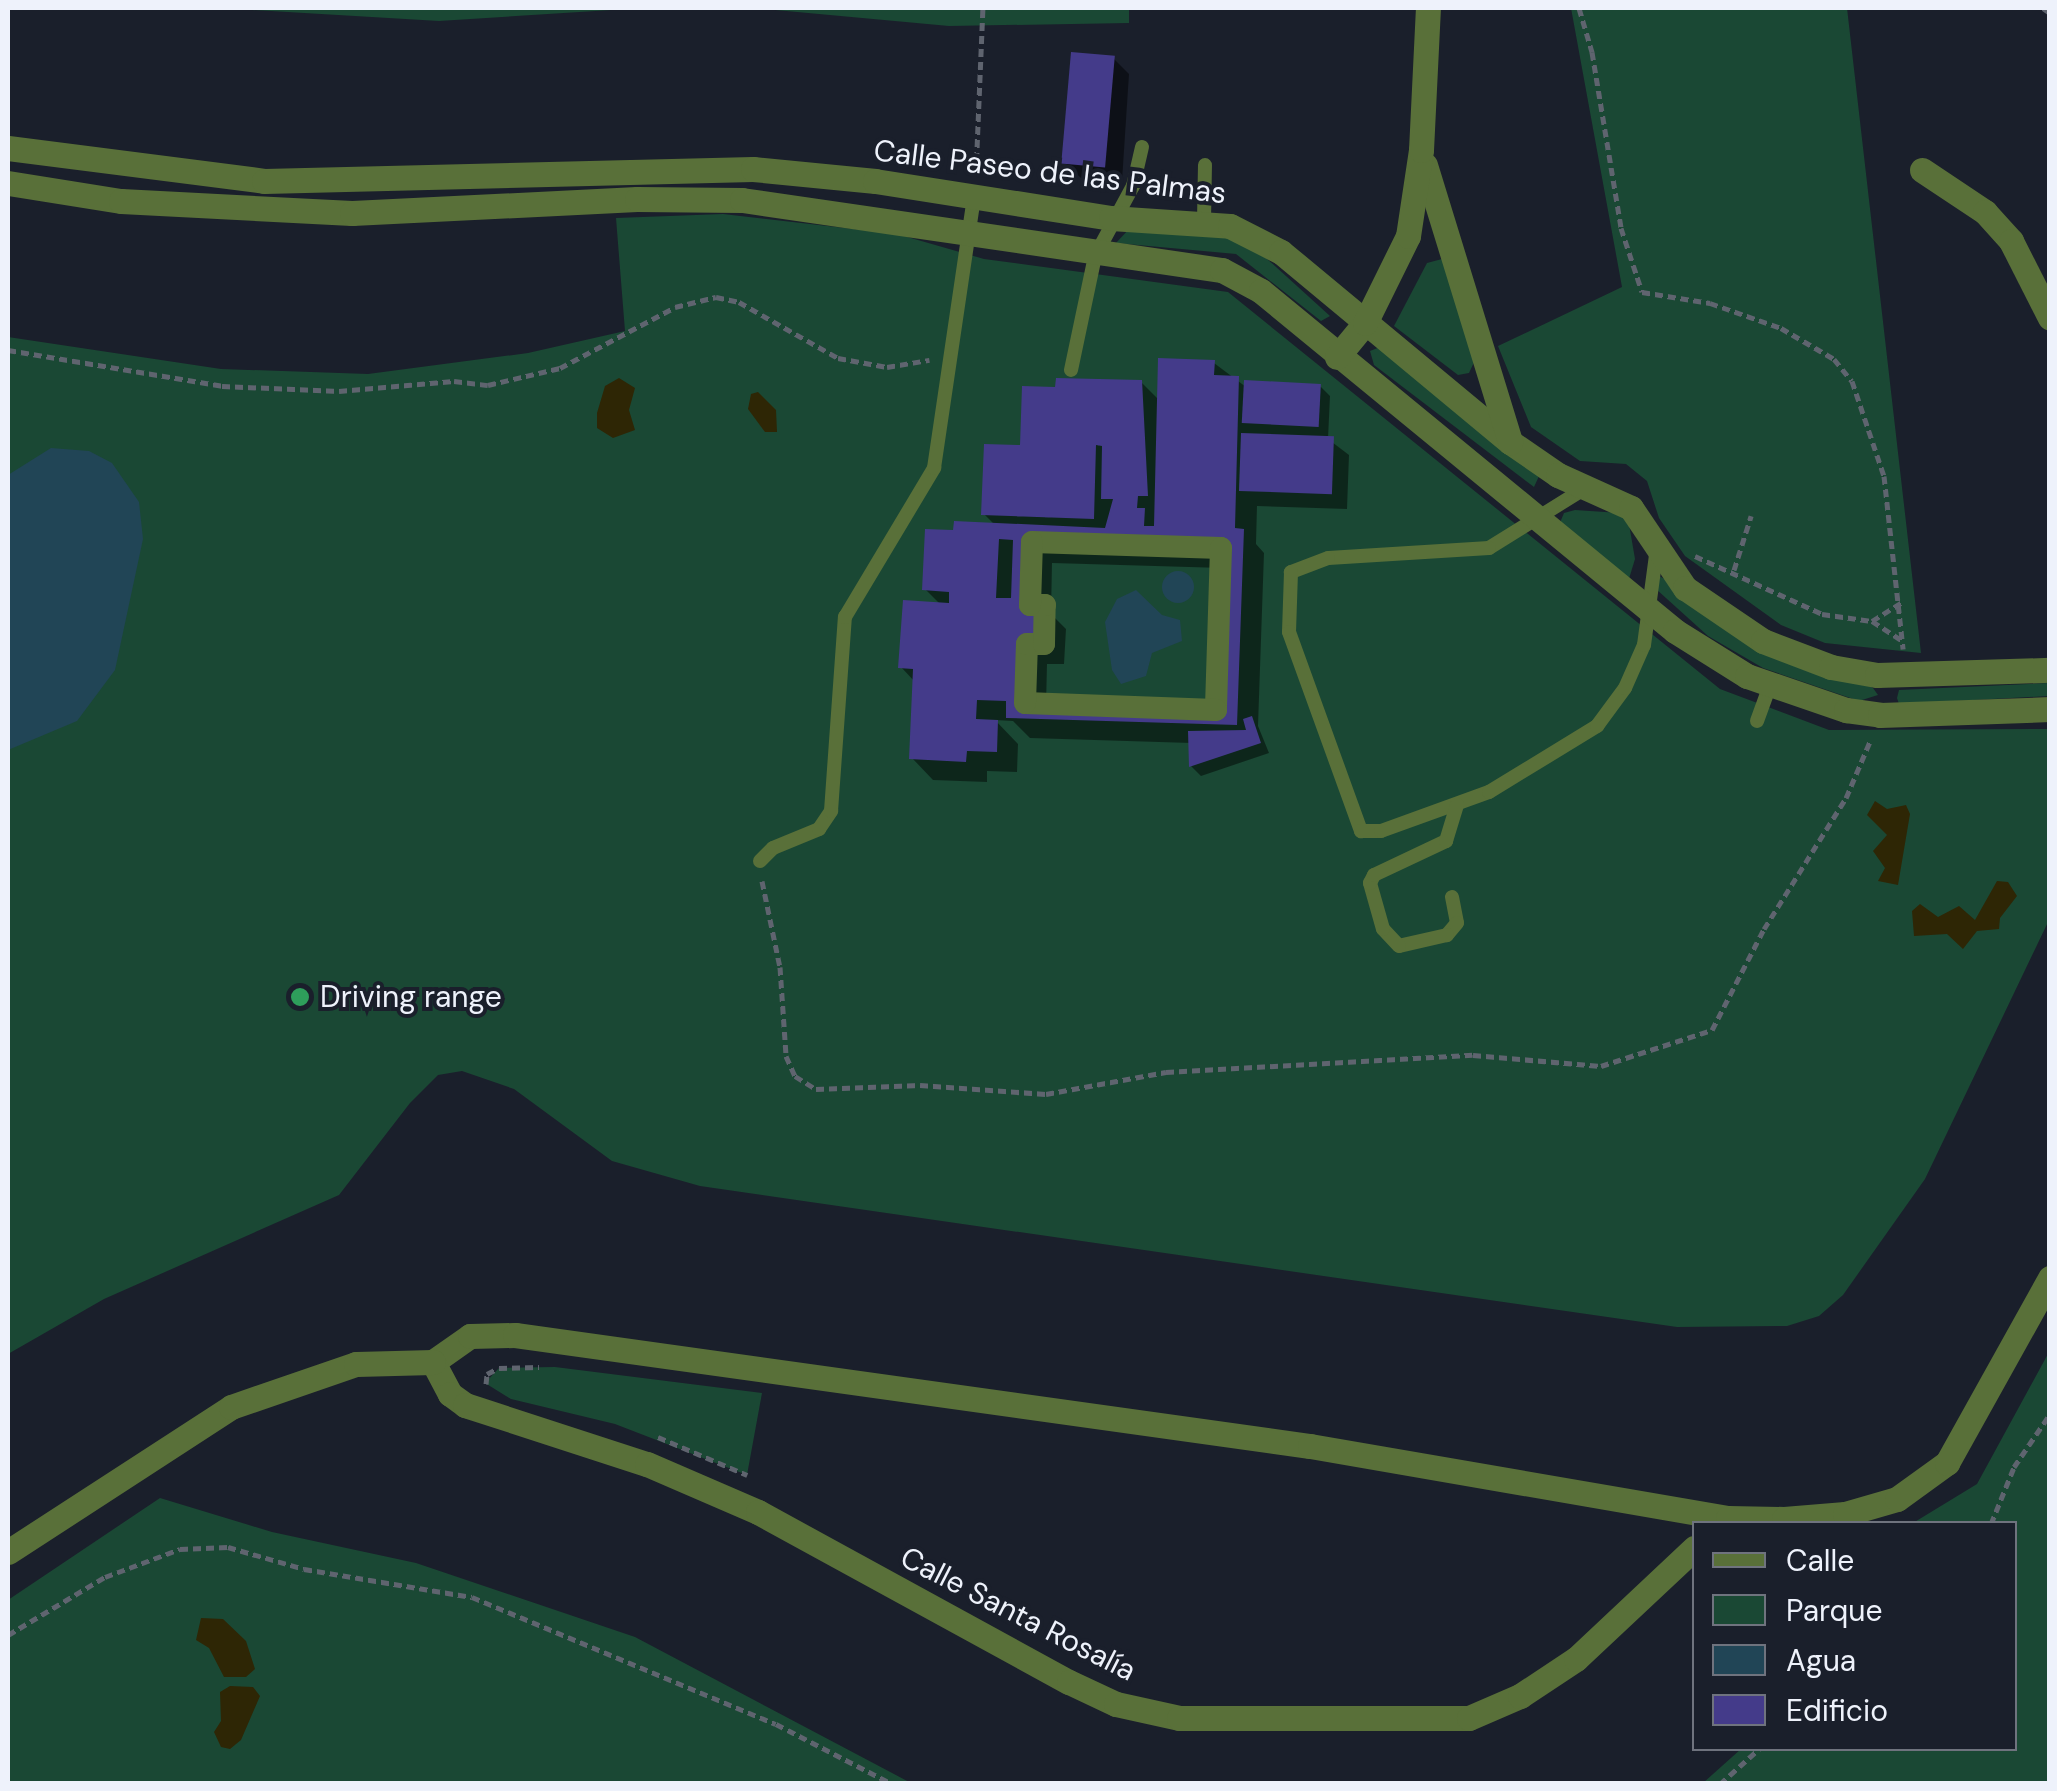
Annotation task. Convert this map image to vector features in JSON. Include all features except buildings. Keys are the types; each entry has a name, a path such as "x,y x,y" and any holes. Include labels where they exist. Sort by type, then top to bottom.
{"street":[{"path":"1338,356 1365,323 1408,236 1421,150 1428,8"},
{"name":"Calle Paseo de las Palmas","path":"8,148 264,181 410,182 698,168 974,196 1111,218 1204,221 1264,241 1510,442 1631,508 1684,588 1763,641 1830,667 1895,677 2050,670"},
{"path":"1421,150 1510,442"},
{"path":"1922,170 1985,212 2012,241 2050,318"},
{"path":"8,183 121,201 316,213 742,200 1095,256 1197,264 1232,274 1709,654 1770,686 1880,715 2050,709"},
{"path":"1032,542 1221,548 1216,710 1025,704 1027,644 1044,644 1045,605 1030,605 1032,542"},
{"path":"8,1552 231,1408 356,1364 434,1362 470,1336 515,1336 1310,1446 1726,1521 1845,1514 1897,1499 1948,1463 2050,1278"},
{"name":"Calle Santa Rosalía","path":"434,1362 450,1394 465,1405 647,1464 758,1512 1069,1682 1116,1704 1179,1718 1469,1718 1520,1696 1576,1659 1692,1550"}],"lane":[{"path":"1072,370 1095,256 1111,218 1133,186 1142,147"},
{"path":"1204,221 1205,165"},
{"path":"760,861 773,848 819,828 832,811 845,617 858,586 929,483 974,196"},
{"path":"1587,486 1537,515 1518,535 1489,548 1416,558 1328,558 1296,565 1286,596 1289,632 1358,828 1371,833 1489,792 1578,740 1612,709 1644,645 1657,546"},
{"path":"1756,722 1770,686"},
{"path":"1452,897 1456,923 1447,935 1399,946 1383,930 1370,883 1374,875 1446,841 1457,805"}],"path":[{"path":"974,196 983,8"},
{"path":"1579,8 1592,52 1620,228 1638,284 1649,296 1710,303 1781,328 1844,371 1884,476 1902,602 1904,642 1895,677"},
{"path":"2043,8 2050,14"},
{"path":"8,350 222,386 339,392 454,381 488,385 560,368 675,307 716,297 739,302 812,346 862,365 947,357"},
{"path":"1734,570 1752,516"},
{"path":"1688,549 1803,608 1872,622 1904,642"},
{"path":"1872,622 1902,602"},
{"path":"760,861 781,979 786,1056 795,1076 816,1089 920,1084 1046,1094 1166,1072 1473,1055 1601,1066 1712,1030 1764,929 1846,798 1880,715"},
{"path":"496,1392 485,1384 500,1368 556,1367"},
{"path":"1992,1521 2014,1467 2050,1414"},
{"path":"644,1433 747,1475"},
{"path":"8,1634 105,1577 180,1550 228,1547 304,1569 472,1597 776,1724 892,1784"},
{"path":"1720,1784 1757,1751"}],"green space":[{"path":"220,8 643,8 439,21"},
{"path":"753,8 1129,8 1129,23 949,26"},
{"path":"1571,8 1847,8 1921,653 1825,643 1781,625 1685,556 1659,518 1647,481 1626,464 1580,461 1531,427 1498,346 1622,287"},
{"path":"723,214 897,234 984,259 1228,292 1720,689 1829,730 2049,729 2049,920 1925,1179 1843,1295 1819,1316 1787,1326 1677,1327 700,1186 612,1161 514,1089 462,1071 438,1075 410,1103 339,1195 104,1299 8,1354 8,337 221,369 368,374 528,353 625,331 616,218"},
{"path":"1129,229 1244,238 1330,316 1321,321 1236,254 1116,243"},
{"path":"1442,259 1476,358 1469,373 1458,375 1394,326 1427,263"},
{"path":"1380,347 1540,474 1534,487 1374,365 1370,351"},
{"path":"1564,513 1620,513 1629,524 1635,559 1628,582 1559,525"},
{"path":"1659,576 1873,688 1878,695 1859,701 1763,668 1708,636 1656,589"},
{"path":"2049,683 2049,696 1899,704 1897,698 1899,690"},
{"path":"2049,1352 2049,1783 1703,1783 1739,1751 2017,1751 2017,1521 1916,1521 1977,1484"},
{"path":"555,1367 762,1393 747,1475 615,1424 511,1399 485,1383 499,1368"},
{"path":"160,1498 272,1532 416,1563 635,1637 911,1783 8,1784 8,1600"}],"sand":[{"path":"619,378 635,388 629,410 635,430 613,438 597,428 597,413 605,386"},
{"path":"758,392 776,410 777,432 765,432 748,409 751,394"},
{"path":"1875,801 1887,809 1906,805 1910,814 1898,885 1878,881 1885,868 1873,851 1887,835 1867,815"},
{"path":"1997,881 2008,882 2017,896 2000,918 1999,929 1977,931 1963,949 1947,934 1914,936 1912,911 1920,904 1938,917 1959,906 1975,920"},
{"path":"201,1618 223,1619 246,1641 255,1669 246,1677 224,1677 209,1648 196,1640"},
{"path":"230,1686 253,1687 260,1696 241,1740 230,1749 221,1747 214,1732 221,1721 220,1692"}],"water":[{"path":"51,448 89,451 112,463 139,502 143,539 115,670 77,721 8,750 8,475"},
{"path":"1178,571 1189,576 1194,587 1189,598 1178,603 1167,598 1162,587 1167,576"},
{"path":"1136,590 1162,615 1180,620 1182,641 1152,653 1146,676 1121,684 1112,670 1105,622 1117,599"}],"place":[{"name":"Driving range","path":"300,997"}]}
